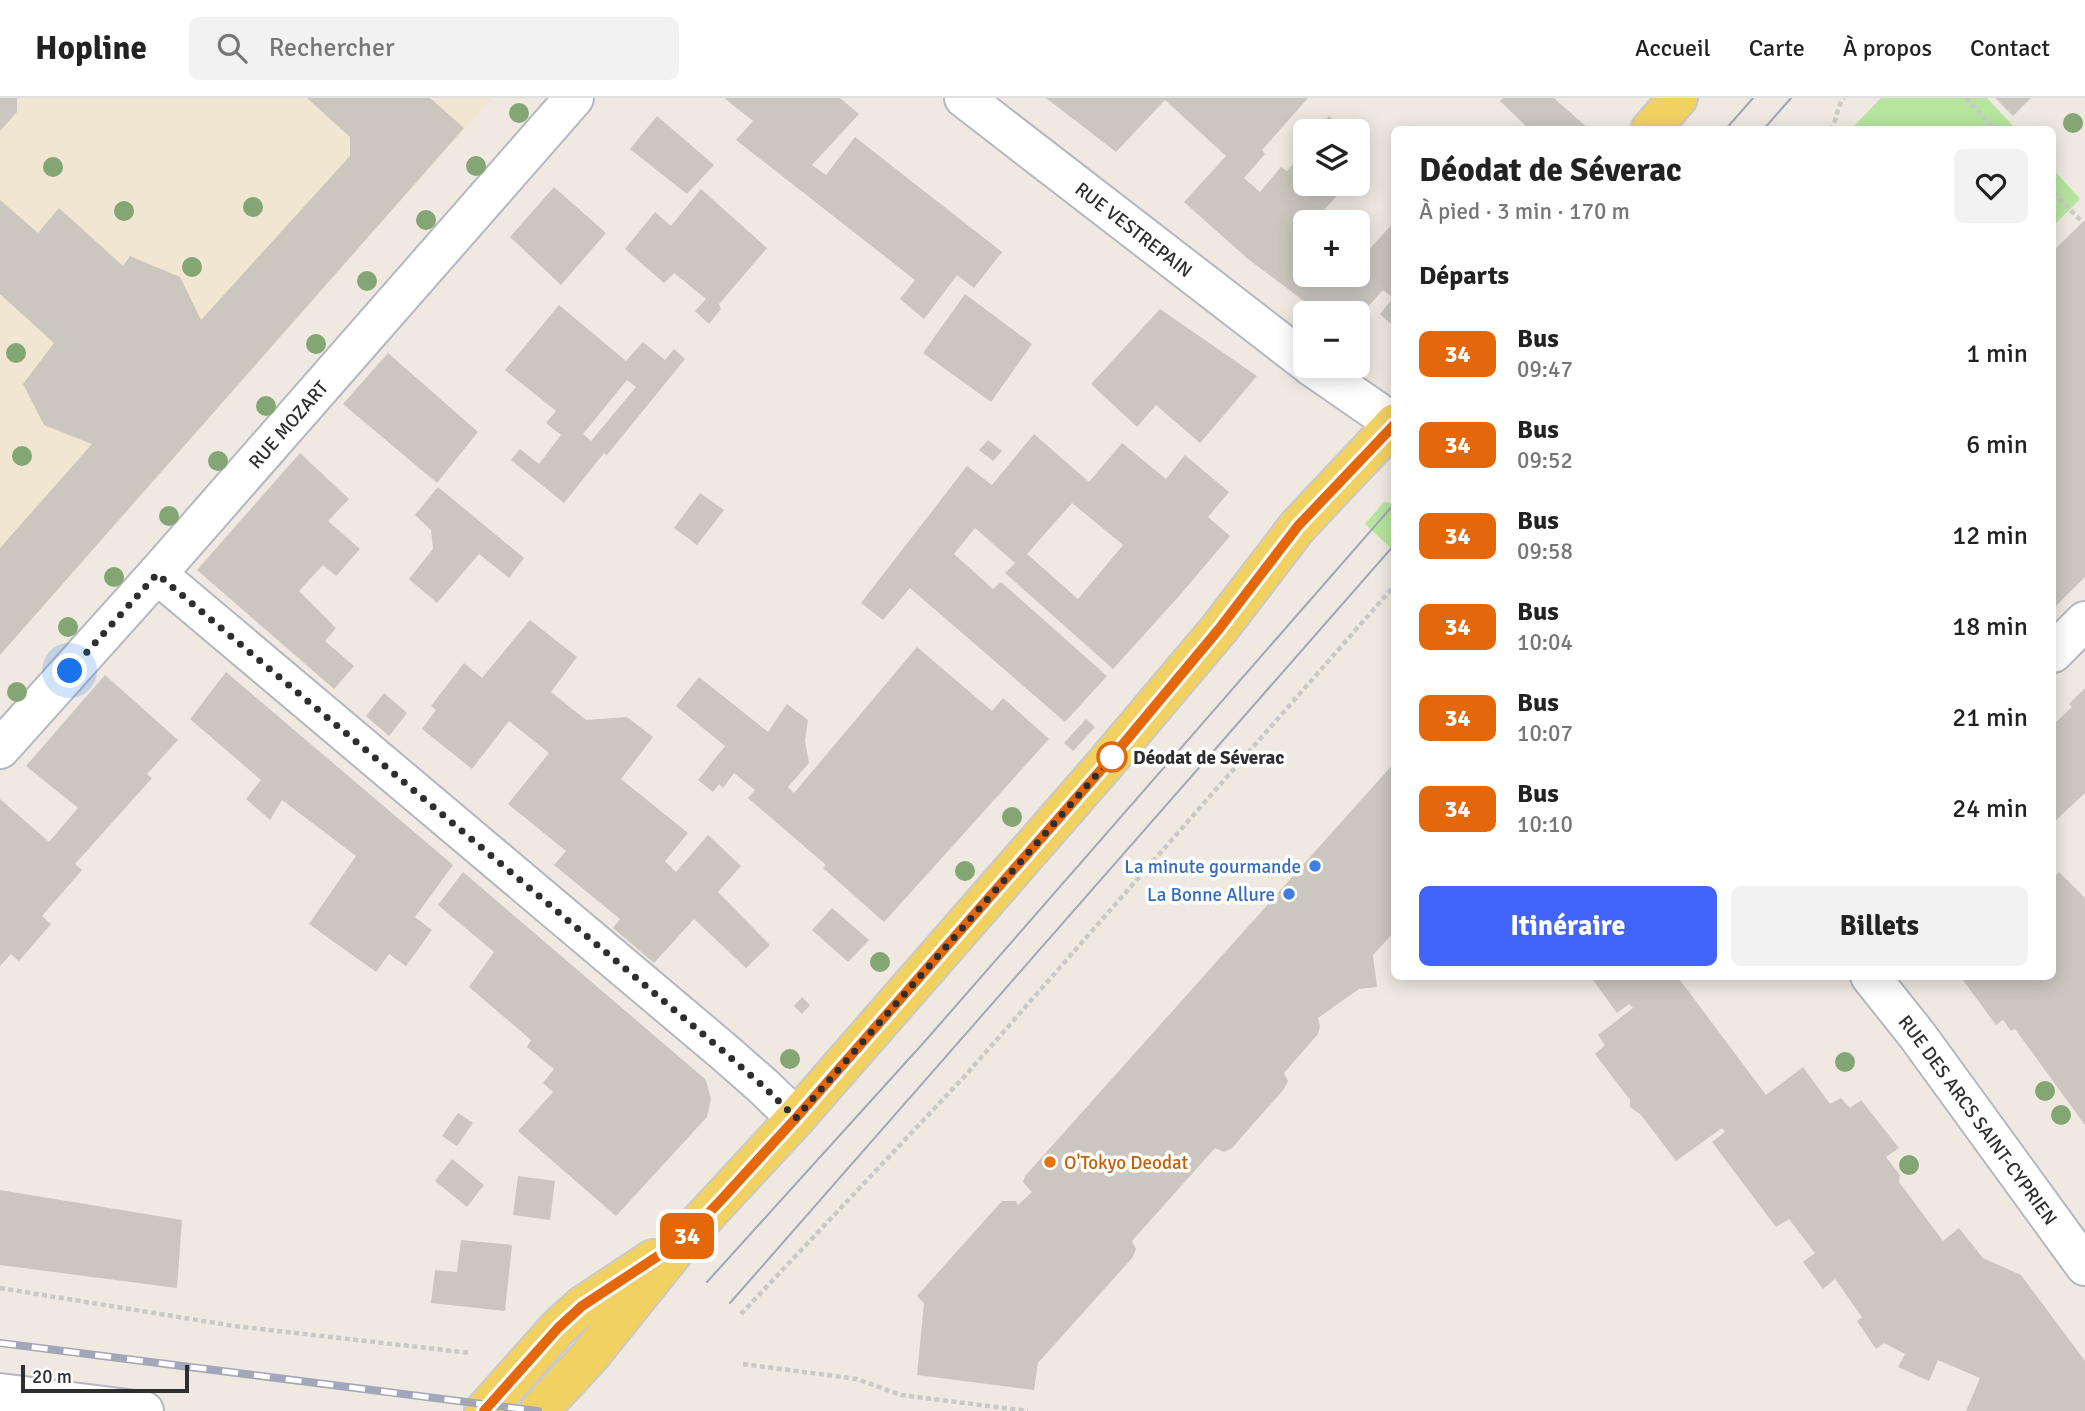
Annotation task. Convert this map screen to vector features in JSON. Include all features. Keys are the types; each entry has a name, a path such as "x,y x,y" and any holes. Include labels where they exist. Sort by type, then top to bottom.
{"main road":[{"path":"1654,126 1678,98"},
{"path":"539,1411 590,1356 684,1239 796,1118 1148,715 1219,629 1298,526 1391,428"},
{"path":"484,1411 558,1328 582,1306 684,1239"}],"street":[{"name":"RUE MOZART","path":"0,749 574,98"},
{"name":"RUE VESTREPAIN","path":"964,98 1293,352"},
{"path":"1328,378 1391,421"},
{"path":"157,574 723,1051 796,1118"},
{"path":"2056,650 2085,621"},
{"name":"RUE DES ARCS SAINT-CYPRIEN","path":"1873,980 1917,1035 2085,1266"},
{"path":"0,1394 145,1411"}],"path":[{"path":"1832,126 1844,98"},
{"path":"1966,98 1991,126"},
{"path":"2056,195 2083,223"},
{"path":"741,1314 964,1077 1391,589"},
{"path":"0,1288 233,1326 473,1353"},
{"path":"743,1364 857,1379 901,1395 1028,1411"}],"shaded area":[{"path":"0,98 492,98 0,655"}],"green space":[{"path":"1881,98 1987,98 2013,126 1854,126"},
{"path":"2056,172 2080,199 2056,223"},
{"path":"1384,502 1391,503 1391,548 1365,524"}],"building":[{"path":"0,98 17,98 17,112 0,131"},
{"path":"307,98 430,98 464,128 0,655 0,548 92,444 44,425 23,384 54,343 0,294 0,200 38,233 59,208 123,266 130,256 180,277 201,320 350,156 350,137"},
{"path":"724,98 840,98 859,114 812,165 826,175 855,137 1002,252 974,288 957,275 924,319 900,299 915,280 736,140 753,121"},
{"path":"1046,98 1308,98 1262,150 1265,154 1244,178 1260,192 1281,167 1287,171 1293,164 1293,196 1337,196 1324,210 1293,210 1293,287 1370,287 1370,249 1391,225 1391,296 1383,290 1370,305 1370,301 1304,301 1248,259 1184,202 1226,156 1165,100 1116,152"},
{"path":"1503,98 1554,98 1586,126 1526,126 1500,101"},
{"path":"1995,98 2031,98 2013,116"},
{"path":"657,116 714,165 687,194 630,149"},
{"path":"554,187 606,233 561,285 510,237"},
{"path":"701,189 767,248 719,304 721,309 709,324 695,311 706,299 674,273 664,283 625,249 655,212 671,226"},
{"path":"2085,220 2085,577 2056,606 2056,248"},
{"path":"965,294 1032,344 991,402 923,353"},
{"path":"1391,300 1391,324 1380,314"},
{"path":"559,305 626,361 643,342 665,360 674,349 685,359 564,503 511,460 520,449 539,464 561,435 546,423 556,411 505,370","holes":["627,380 636,387 591,441 583,434"]},
{"path":"1160,309 1257,376 1200,443 1156,405 1137,427 1091,384"},
{"path":"388,353 478,432 437,483 343,404"},
{"path":"1034,434 1089,482 1122,443 1166,479 1185,455 1229,492 1208,517 1230,536 1113,669 1005,573 1015,563 975,528 954,554 993,589 1001,582 1107,676 1065,722 910,588 883,620 861,603 967,466 992,485","holes":["1072,503 1123,545 1078,599 1027,554"]},
{"path":"988,440 1002,451 993,461 979,450"},
{"path":"300,453 349,499 328,521 360,549 336,576 323,565 299,591 336,628 325,641 354,666 334,689 197,570"},
{"path":"438,487 524,558 509,578 479,554 437,603 409,579 433,549 431,530 415,515"},
{"path":"700,493 724,510 697,545 674,528"},
{"path":"530,620 577,657 551,692 586,720 627,717 653,737 621,779 688,833 665,861 676,872 708,835 741,866 718,892 770,945 746,968 694,919 654,963 613,928 620,919 554,865 566,851 508,804 549,753 509,721 472,769 422,729 436,710 431,706 464,663 482,678"},
{"path":"917,647 992,711 1003,698 1049,739 884,922 823,868 826,865 748,798 755,790 734,773 723,788 719,784 713,792 698,780 725,746 676,706 699,677 768,732 787,704 808,720 805,741 809,763 788,787 794,793"},
{"path":"226,672 453,865 415,917 432,930 406,966 389,954 376,972 309,924 356,856 282,800 270,820 246,799 261,780 190,719"},
{"path":"105,675 178,740 147,774 152,778 75,864 82,870 42,916 51,924 19,961 11,954 0,966 0,799 49,842 78,808 26,766"},
{"path":"2085,688 2085,793 2056,820 2056,722 2072,707 2069,704"},
{"path":"384,693 407,713 389,736 366,716"},
{"path":"1086,719 1095,727 1073,751 1064,743"},
{"path":"1391,766 1391,935 1373,955 1377,987 1359,989 1318,1018 1318,1034 1284,1073 1288,1081 1284,1089 1232,1148 1224,1152 1215,1148 1132,1241 1136,1249 1133,1257 1038,1363 1034,1390 917,1375 924,1303 917,1296 1002,1201 1016,1201 1018,1205 1032,1192 1023,1182 1025,1176"},
{"path":"463,872 705,1079 711,1099 707,1117 616,1216 518,1131 553,1092 543,1083 554,1069 527,1047 531,1040 469,987 494,952 438,905"},
{"path":"2059,872 2085,898 2085,1125 2015,1029 2011,1031 2003,1020 1996,1025 1963,980 2056,980 2056,875"},
{"path":"832,908 869,940 848,962 812,930"},
{"path":"1593,980 1680,980 1766,1095 1803,1067 1830,1104 1841,1098 1850,1108 1861,1100 1899,1148 1886,1157 1900,1175 1899,1182 1943,1241 1959,1228 1983,1258 2021,1275 2085,1361 2085,1411 1966,1411 1980,1378 1938,1360 1929,1381 1898,1367 1905,1354 1884,1343 1876,1349 1857,1321 1862,1317 1835,1279 1823,1289 1803,1262 1815,1253 1789,1219 1776,1227 1712,1142 1725,1132 1722,1128 1676,1161 1641,1115 1630,1107 1630,1100 1595,1054 1605,1045 1598,1035 1633,1008 1629,1004 1617,1013"},
{"path":"802,997 810,1005 802,1014 794,1006"},
{"path":"458,1113 473,1123 457,1146 442,1136"},
{"path":"452,1159 484,1185 467,1207 435,1181"},
{"path":"518,1176 555,1181 550,1220 513,1215"},
{"path":"0,1190 182,1220 177,1288 0,1265"},
{"path":"461,1240 512,1245 505,1311 431,1303 435,1270 457,1272"}],"tram line":[{"path":"1728,126 1753,98"},
{"path":"1766,126 1791,98"},
{"path":"707,1282 926,1040 1391,508"},
{"path":"730,1303 1391,549"}],"railway":[{"path":"0,1343 538,1411"}],"bus line":[{"name":"34","path":"484,1411 558,1328 582,1306 684,1239 722,1199 1114,755 1219,629 1298,526 1391,428"}],"place":[{"name":"Déodat de Séverac","path":"1112,757"},
{"name":"La minute gourmande","path":"1315,866"},
{"name":"La Bonne Allure","path":"1289,894"},
{"name":"O'Tokyo Deodat","path":"1050,1162"}],"route":[{"path":"70,671 157,574 723,1051 796,1118 1114,755 1112,757"}]}
